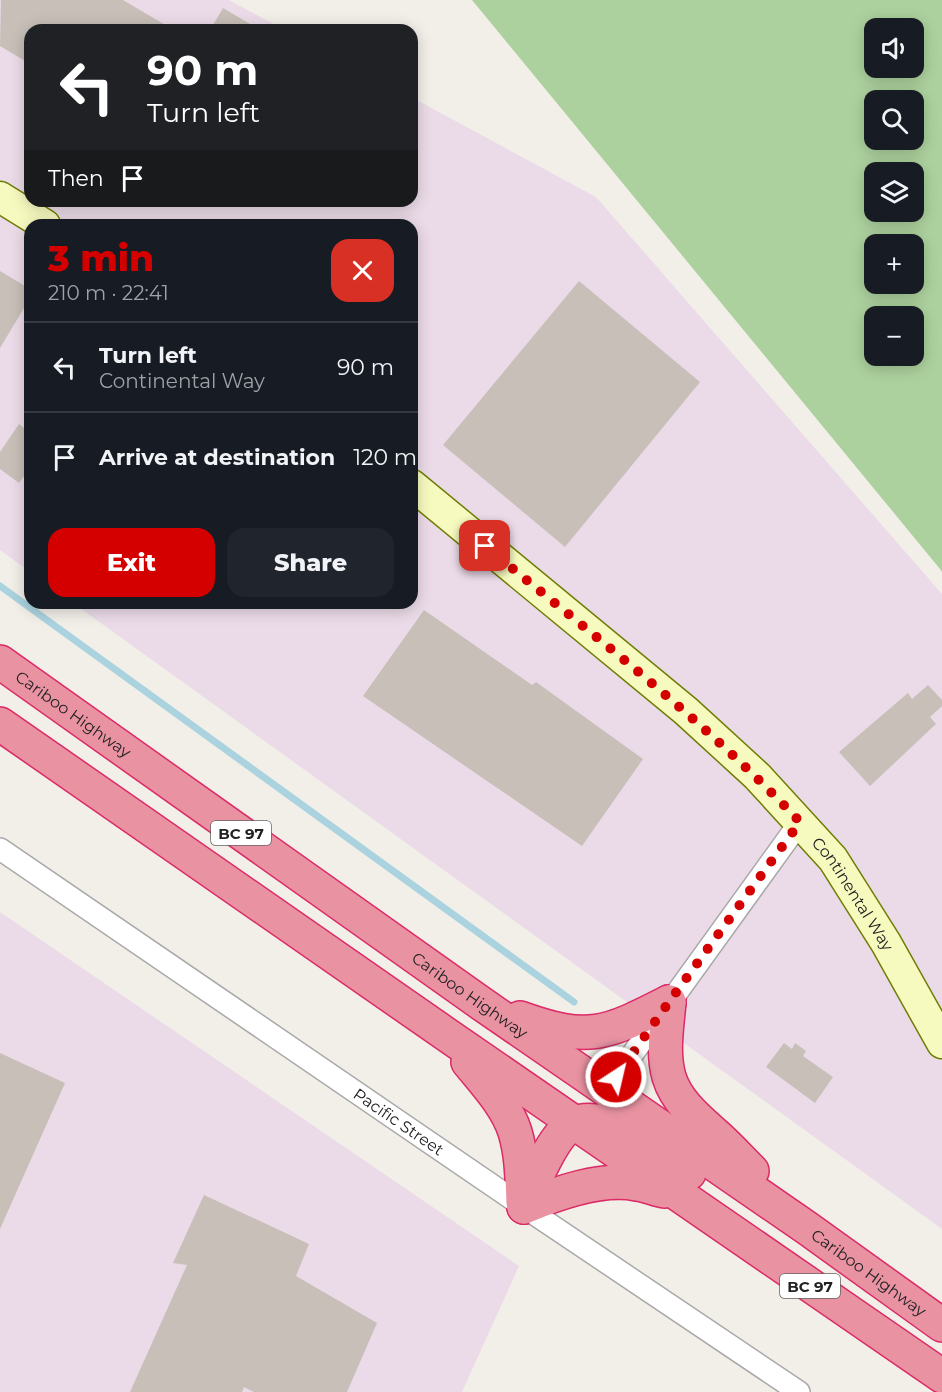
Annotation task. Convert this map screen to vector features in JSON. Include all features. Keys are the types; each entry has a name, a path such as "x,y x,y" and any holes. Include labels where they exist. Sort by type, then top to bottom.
{"highway":[{"name":"Cariboo Highway","path":"0,662 483,1005 807,1228 942,1325"},
{"name":"BC 97","path":"0,724 942,1376"},
{"path":"257,903 292,907 314,918 555,1081 572,1089 590,1091 604,1087"},
{"path":"483,1005 546,1028 586,1033 605,1031 631,1022 669,1002"},
{"path":"669,1002 665,1050 669,1076 676,1094 693,1115 807,1228"},
{"path":"450,1037 506,1111 515,1130 520,1153 524,1207"},
{"path":"524,1207 537,1173 563,1132 574,1123 591,1120 609,1124 635,1136 888,1308 942,1338"},
{"path":"524,1207 552,1195 591,1184 635,1183 678,1195"}],"street":[{"path":"0,197 35,219"},
{"name":"Continental Way","path":"418,490 686,711 757,776 833,859 886,943 942,1043"},
{"path":"604,1087 616,1077 800,822"},
{"name":"Pacific Street","path":"0,849 799,1392"}],"shaded area":[{"path":"0,0 229,0 274,24 24,24 24,207 418,207 418,101 596,197 942,594 942,1229 81,609 418,609 418,219 24,219 24,568 0,550"},
{"path":"0,912 519,1266 462,1392 0,1392"}],"green space":[{"path":"472,0 942,0 942,572"}],"building":[{"path":"1,0 123,0 164,24 24,24 24,60 0,46"},
{"path":"223,8 250,24 214,24"},
{"path":"0,271 24,285 24,308 0,348"},
{"path":"579,281 700,382 565,547 443,445"},
{"path":"19,424 24,428 24,476 19,483 0,469 0,452"},
{"path":"424,610 532,685 536,682 643,759 582,846 363,696"},
{"path":"928,685 942,700 942,706 930,717 936,724 870,786 839,752 908,693 912,699"},
{"path":"784,1043 792,1049 795,1043 806,1051 803,1056 833,1077 815,1103 766,1067"},
{"path":"0,1053 65,1083 0,1229"},
{"path":"204,1195 309,1244 296,1276 377,1323 347,1392 254,1392 244,1387 242,1392 130,1392 187,1265 173,1263"}],"waterway":[{"path":"0,586 24,603"},
{"path":"32,609 574,1002"}],"route":[{"path":"485,546 686,711 757,776 800,822 616,1077"}]}
